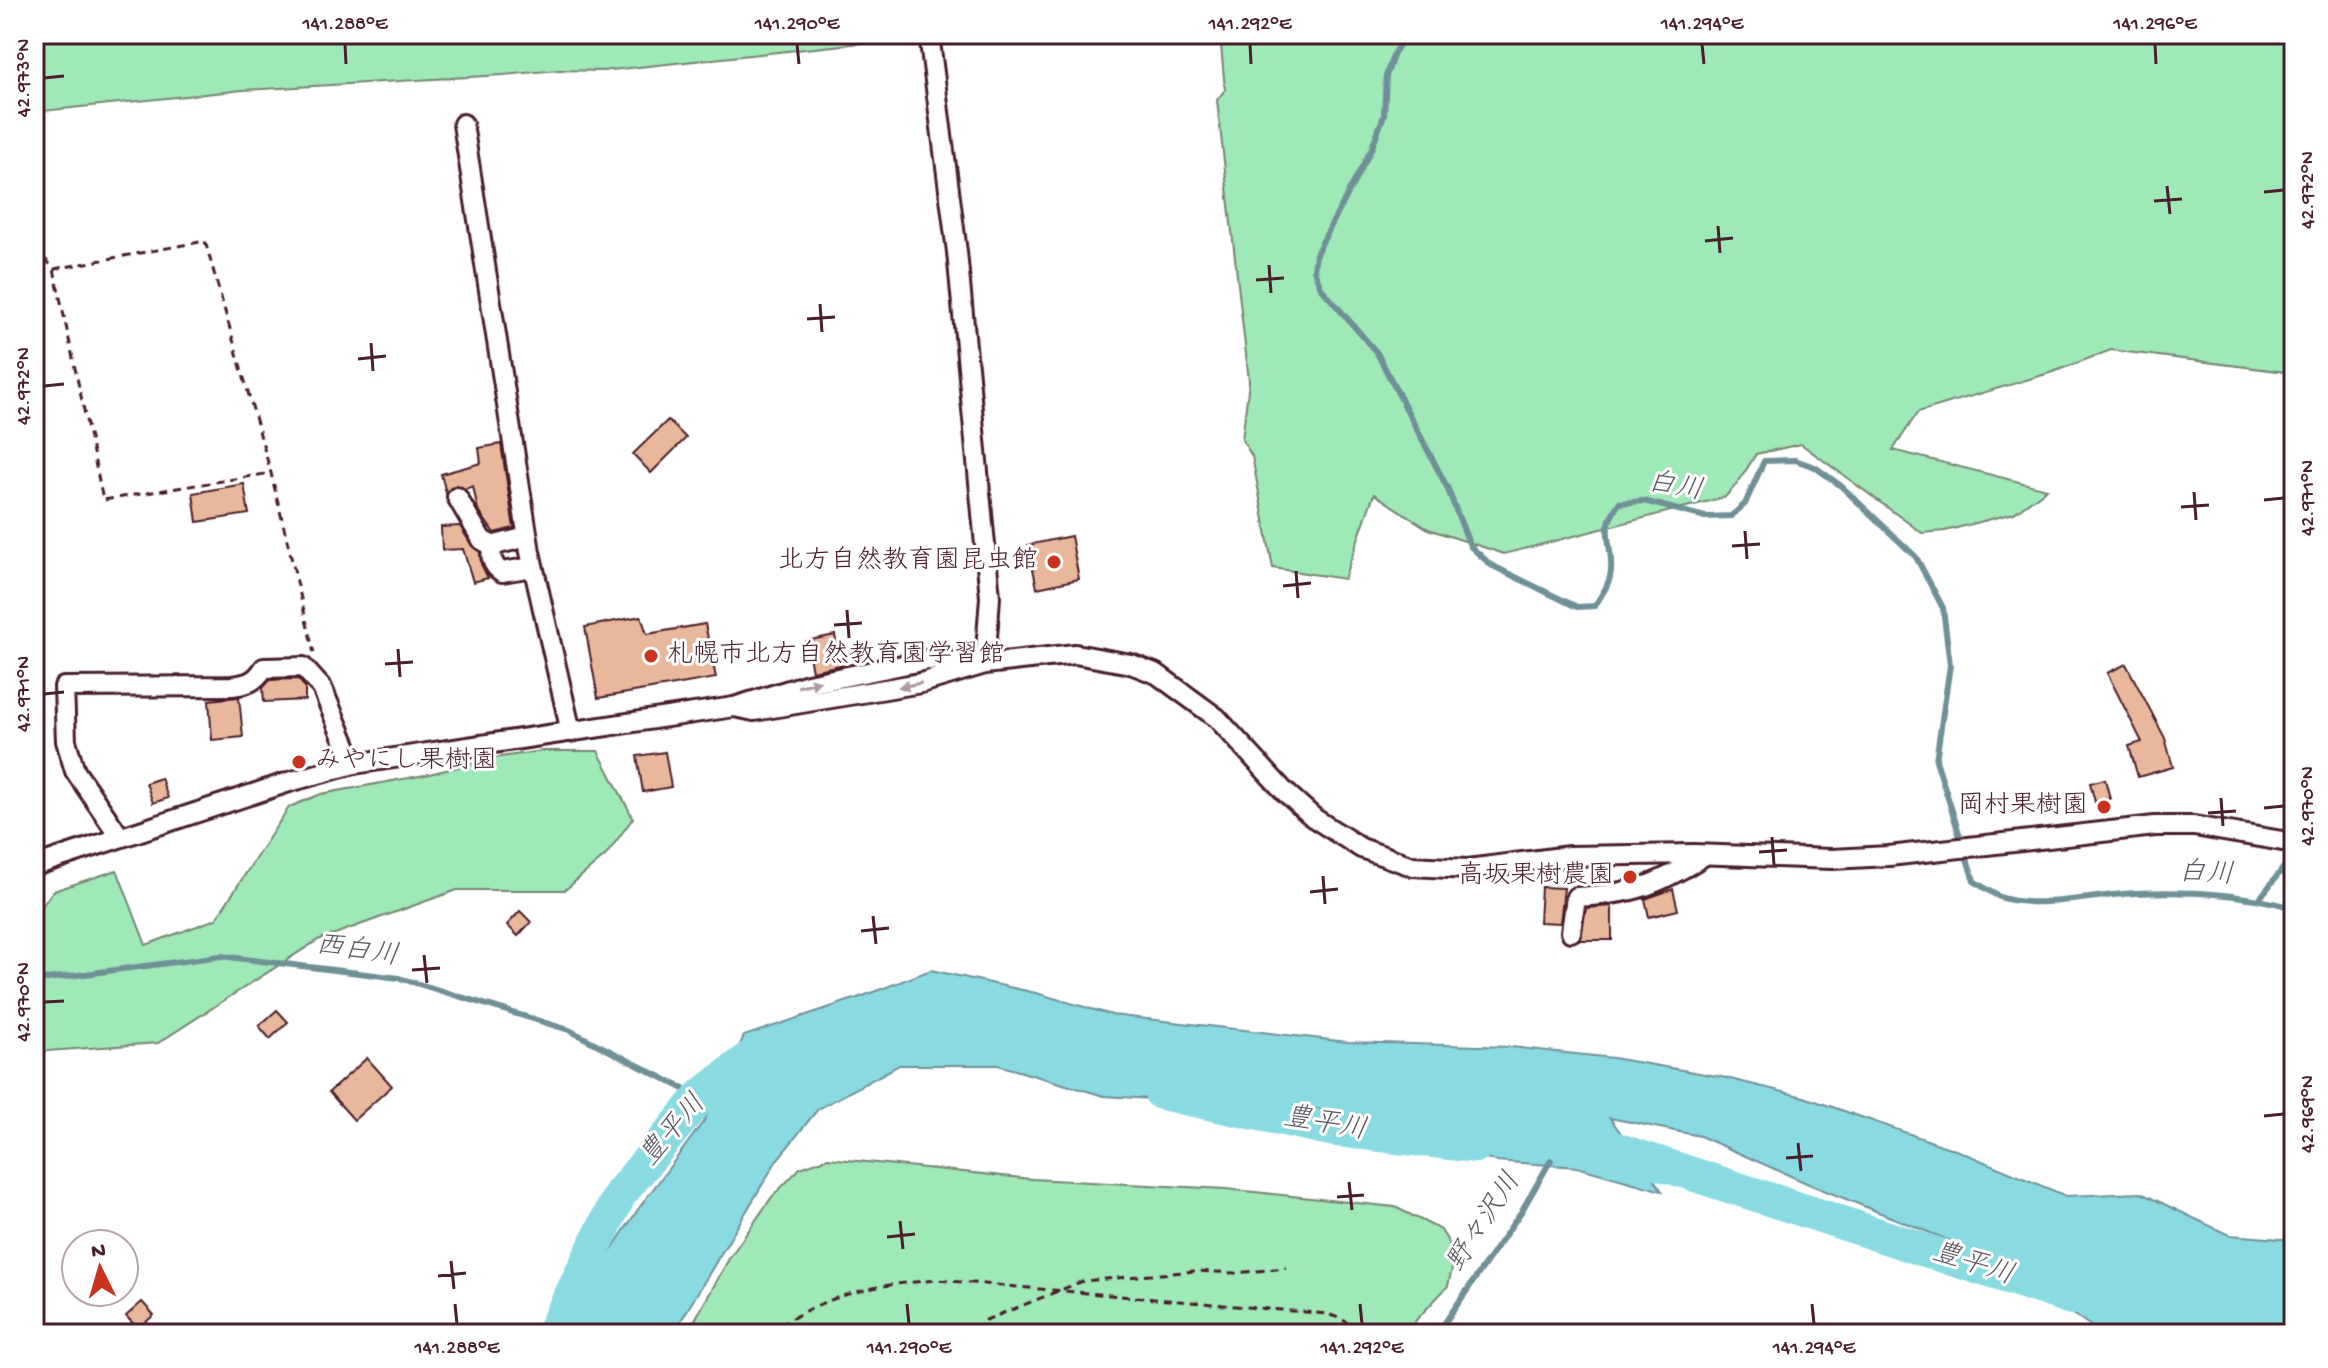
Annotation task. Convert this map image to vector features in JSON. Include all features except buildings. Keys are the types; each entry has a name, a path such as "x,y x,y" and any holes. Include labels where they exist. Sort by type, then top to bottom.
{"street":[{"path":"929,34 957,252 990,597 985,664"},
{"path":"463,124 527,537 571,732"},
{"path":"457,497 482,540 493,546"},
{"path":"493,546 527,537"},
{"path":"493,546 494,565 502,572 533,567"},
{"path":"34,866 354,764 734,707 808,684 927,660 985,664 1075,654 1131,664 1157,674 1217,718 1284,791 1314,818 1361,848 1412,866 1468,869 1569,856 1705,855 1832,859 2155,826 2194,826 2294,843"},
{"path":"120,837 75,771 66,741 64,687 232,686 248,684 264,668 303,667 322,688 354,764"},
{"path":"1571,932 1576,897 1619,894 1669,878 1705,855"}],"path":[{"path":"34,218 45,259 54,269 103,500 271,473"},
{"path":"54,269 205,241 271,473 315,657"},
{"path":"980,1334 986,1320 1083,1281 1194,1271 1236,1273 1286,1268"},
{"path":"769,1334 817,1304 849,1292 880,1285 938,1280 1327,1314 1342,1319 1362,1334"}],"green space":[{"path":"34,34 879,34 888,40 602,71 559,70 243,90 34,112"},
{"path":"1220,34 2294,34 2294,373 2111,350 2053,372 1918,412 1893,450 2047,489 2014,513 1945,531 1922,533 1801,444 1756,454 1725,497 1504,554 1428,529 1374,494 1344,579 1273,568 1252,456 1242,440 1249,381 1217,100 1225,90"},
{"path":"542,751 598,751 633,818 606,855 565,890 457,890 318,940 158,1043 34,1052 34,917 53,891 117,870 146,945 216,919 289,807 321,794"},
{"path":"828,1158 1032,1179 1226,1189 1395,1207 1441,1230 1453,1250 1454,1260 1448,1286 1416,1320 1409,1334 687,1334 730,1257 772,1197 800,1168"}],"water":[{"path":"931,970 1036,993 1112,1015 1348,1042 1511,1047 1613,1058 1722,1077 1804,1097 1961,1152 2066,1196 2141,1193 2229,1235 2294,1240 2294,1334 2103,1334 1983,1254 1811,1185 1700,1136 1610,1118 1662,1191 1577,1167 1496,1161 1329,1110 1104,1096 998,1065 899,1065 818,1109 777,1160 673,1334 545,1334 583,1292 639,1208 704,1121 744,1036"}],"waterway":[{"name":"白川","path":"1406,34 1394,53 1386,76 1384,115 1371,150 1316,254 1314,270 1321,288 1377,353 1447,487 1470,546 1491,565 1577,607 1595,606 1610,576 1608,530 1619,503 1644,501 1705,517 1731,516 1745,504 1764,461 1795,460 1815,467 1841,486 1916,557 1943,608 1950,665 1936,760 1974,881 2000,897 2014,901 2066,901 2175,892 2235,896 2294,908"},
{"path":"2260,898 2294,854"},
{"name":"西白川","path":"34,984 47,979 221,956 399,978 569,1030 700,1097"},
{"name":"豊平川","path":"552,1334 620,1194 700,1097 760,1053"},
{"name":"豊平川","path":"1161,1093 1329,1129 1476,1146"},
{"name":"豊平川","path":"1594,1142 2072,1298"},
{"name":"野々沢川","path":"1437,1334 1521,1212 1551,1160"}],"place":[{"name":"北方自然教育園昆虫館","path":"1054,562"},
{"name":"札幌市北方自然教育園学習館","path":"651,656"},
{"name":"みやにし果樹園","path":"299,762"},
{"name":"岡村果樹園","path":"2104,807"},
{"name":"高坂果樹農園","path":"1630,877"}]}
